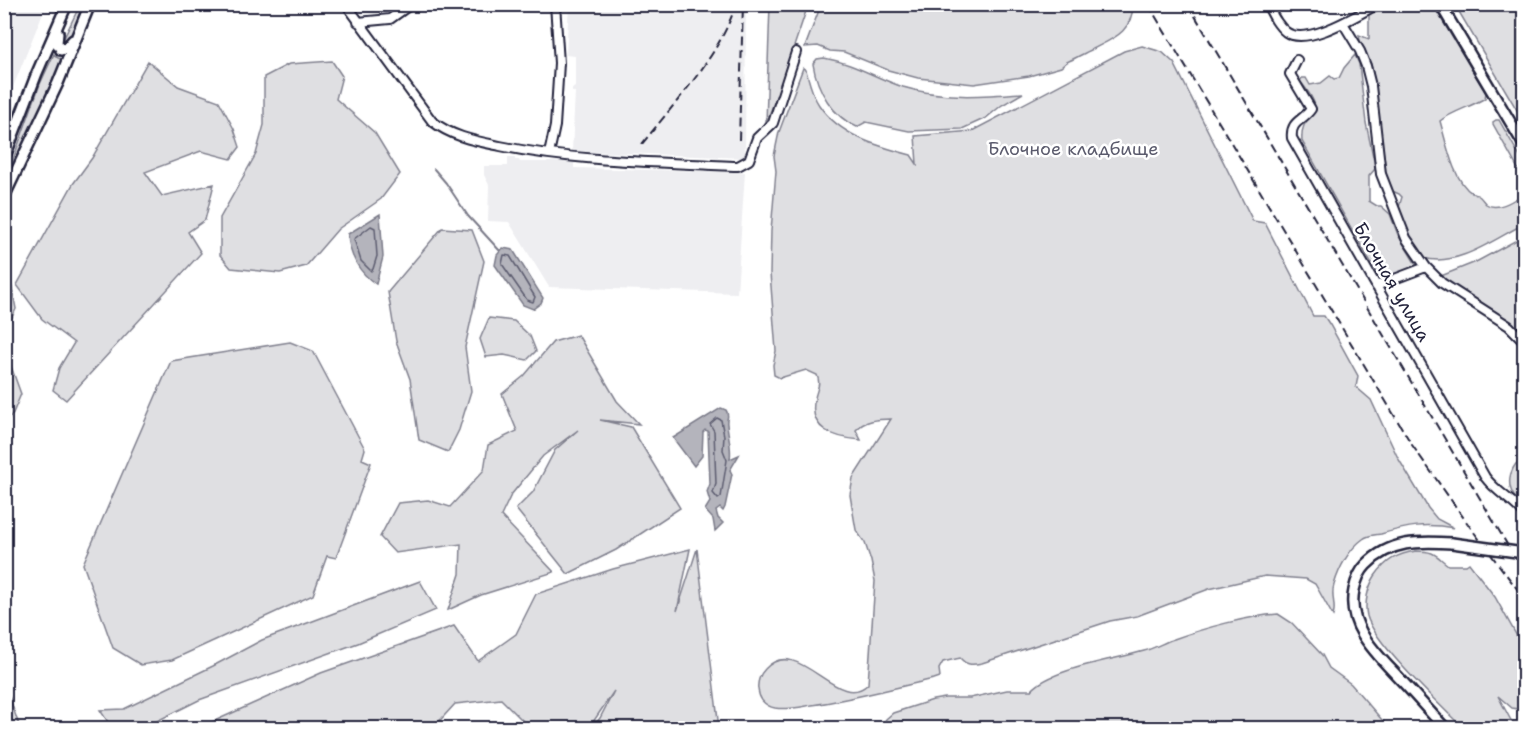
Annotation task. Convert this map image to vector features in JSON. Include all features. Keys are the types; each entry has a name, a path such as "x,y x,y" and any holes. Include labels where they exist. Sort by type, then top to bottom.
{"main road":[{"path":"4,159 37,73 67,4"},
{"path":"4,197 82,27 90,4"},
{"path":"1440,4 1524,146"},
{"path":"62,16 57,42 61,50 65,50 82,27"},
{"path":"1445,729 1371,646 1356,621 1353,604 1355,585 1363,568 1383,551 1397,544 1414,541 1452,543 1524,553"}],"street":[{"path":"346,4 432,121 440,127 477,141 574,158 745,164 749,160 757,138 773,123 796,52"},
{"path":"358,22 390,18 411,4"},
{"path":"549,154 555,126 559,63 555,4"},
{"path":"1267,4 1282,28 1291,35 1302,36 1312,35 1343,23 1378,4"},
{"path":"1343,23 1360,51 1369,76 1379,163 1385,188 1406,238 1426,267 1450,290 1509,327 1524,341"},
{"name":"Блочная улица","path":"1297,60 1290,74 1311,109 1306,115 1296,120 1291,132 1292,138 1485,477 1491,486 1524,514"},
{"path":"1376,286 1426,267"}],"shaded area":[{"path":"4,5 46,5 5,107"},
{"path":"569,5 756,5 746,8 745,158 572,151 575,92 572,92 572,88 575,87 575,56 566,55"},
{"path":"508,157 515,157 515,160 520,162 574,160 574,168 745,172 737,293 549,287 509,222 488,221 489,185 484,175 484,166 508,166"}],"green space":[{"path":"1133,4 1129,22 1121,33 1061,67 1029,76 974,84 918,78 888,70 844,52 830,51 818,46 805,47 821,5"},
{"path":"80,5 83,5 74,30 65,43 63,40"},
{"path":"770,5 808,5 766,123"},
{"path":"1386,5 1433,5 1486,93 1485,98 1440,121 1451,160 1465,187 1491,206 1501,206 1524,193 1524,224 1489,244 1450,259 1424,258 1404,226 1399,207 1402,197 1390,190 1387,181 1374,79 1371,64 1359,35 1369,39 1369,15"},
{"path":"1455,5 1524,5 1524,122"},
{"name":"Блочное кладбище","path":"1142,46 1162,52 1174,63 1253,221 1265,223 1313,316 1324,316 1330,325 1358,376 1356,387 1371,400 1398,458 1428,508 1437,519 1454,528 1417,526 1363,539 1349,553 1336,579 1333,589 1333,616 1315,584 1306,579 1265,576 1209,589 1137,616 1110,621 982,663 970,664 960,658 943,662 939,669 940,677 934,679 827,703 780,709 768,706 760,696 758,681 765,669 778,661 791,660 844,689 856,690 868,684 875,581 865,543 856,530 850,495 853,478 891,419 863,424 856,430 861,440 833,434 819,425 815,418 815,398 819,384 817,375 806,370 780,378 774,375 773,365 776,351 770,273 776,171 774,156 779,132 803,68 806,70 817,101 837,125 872,143 911,155 917,164 915,136 972,131 1124,51"},
{"path":"54,54 64,60 5,182 40,84"},
{"path":"1355,55 1359,64 1366,123 1375,169 1369,176 1369,201 1381,206 1390,214 1398,235 1417,266 1416,269 1383,280 1380,279 1302,141 1302,130 1315,109 1310,94 1300,81 1306,78 1310,85 1321,83 1330,76 1334,79 1339,78"},
{"path":"824,58 845,63 918,91 962,96 1023,93 1002,105 986,118 962,129 909,131 866,122 857,127 841,117 822,93 813,64 817,59"},
{"path":"148,61 178,86 219,101 234,129 240,147 231,159 201,151 145,172 162,196 214,184 205,220 188,232 201,253 66,400 53,390 59,368 74,343 42,319 17,285 73,184 92,158"},
{"path":"332,61 342,76 336,99 375,133 400,174 381,199 338,229 306,266 280,273 231,268 220,255 220,218 256,154 264,125 264,77 289,64"},
{"path":"1499,120 1524,164 1524,169 1518,169 1493,124"},
{"path":"442,228 472,230 484,261 465,347 471,391 459,430 448,452 419,440 410,379 396,341 388,292"},
{"path":"1524,236 1524,336 1442,281 1441,276 1476,262"},
{"path":"12,288 16,309 5,332 5,305"},
{"path":"489,318 514,321 530,336 536,351 527,360 504,355 486,357 480,339"},
{"path":"578,335 617,401 639,424 600,420 631,427 680,508 616,550 568,574 516,509 533,492 555,450 578,430 543,456 511,495 501,516 554,572 481,595 448,610 460,574 461,544 395,553 380,537 398,503 428,500 450,507 484,470 488,445 517,431 502,394 524,376 553,342"},
{"path":"290,342 313,351 365,449 362,459 371,463 336,558 327,556 313,595 172,660 141,665 113,648 83,564 171,361"},
{"path":"4,347 21,394 13,413 5,423"},
{"path":"1524,458 1524,507 1511,491 1510,479 1516,464"},
{"path":"690,549 677,611 697,549 719,728 592,728 614,691 589,728 524,728 525,723 501,699 455,704 433,728 199,728 321,673 454,626 478,661 516,634 536,594 613,569"},
{"path":"1416,551 1431,553 1448,565 1469,563 1495,597 1524,649 1524,710 1512,708 1498,696 1515,728 1463,728 1409,674 1372,628 1367,616 1366,601 1375,576 1392,559"},
{"path":"420,581 436,610 358,643 199,700 143,728 112,728 100,710 124,709 262,640"},
{"path":"1278,614 1292,623 1322,655 1329,668 1351,684 1389,728 881,728 893,713 933,700 970,698 1007,690 1032,690 1041,682 1069,670 1144,651 1212,627 1253,617"},
{"path":"5,685 20,728 5,728"}],"water":[{"path":"380,214 383,257 376,284 356,263 350,249 348,234"},
{"path":"503,248 513,250 543,298 541,303 533,309 523,305 495,265 497,255"},
{"path":"721,408 728,414 730,459 739,455 730,470 732,474 725,507 723,511 720,508 716,511 723,523 715,531 713,519 705,510 710,502 707,492 710,484 708,431 703,432 702,456 694,466 673,438"}],"waterway":[{"path":"434,169 468,216 500,251"}],"railway":[{"path":"642,144 708,60 729,23 736,4"},
{"path":"739,140 743,4"},
{"path":"1148,4 1412,445 1524,598"},
{"path":"1188,4 1524,573"}]}
